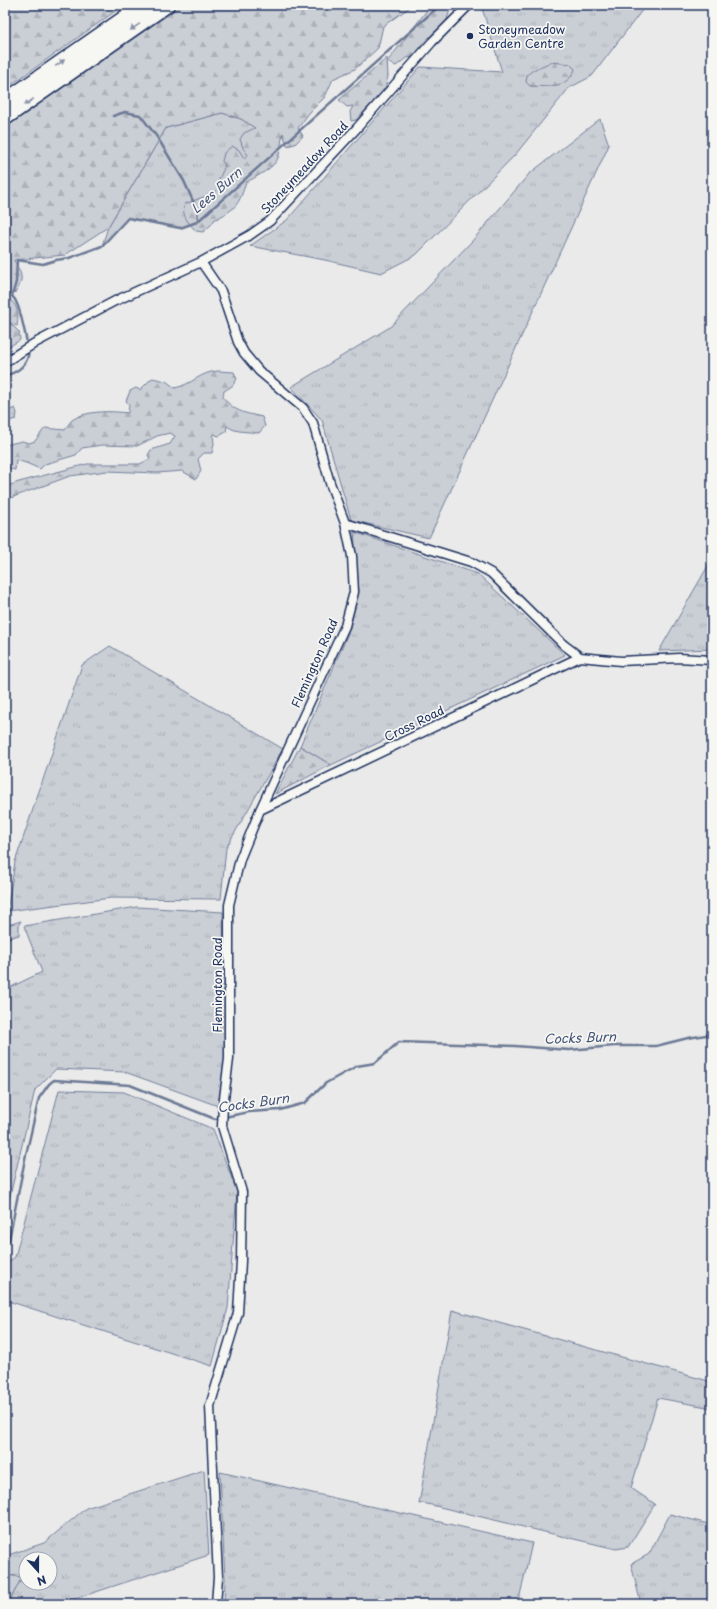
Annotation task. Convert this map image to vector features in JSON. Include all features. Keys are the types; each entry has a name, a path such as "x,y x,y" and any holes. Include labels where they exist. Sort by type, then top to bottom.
{"highway":[{"path":"5,101 143,5"},
{"path":"5,118 167,5"}],"street":[{"name":"Stoneymeadow Road","path":"5,362 35,343 115,301 201,262 250,236 270,221 357,128 432,42 469,5"},
{"name":"Flemington Road","path":"201,262 221,291 238,342 244,353 259,371 303,408 313,423 330,483 345,523 352,556 354,592 345,626 260,810 240,859 229,906 229,1059 222,1126 242,1192 242,1246 238,1313 210,1406 218,1577 216,1604"},
{"path":"345,523 471,562 491,573 564,644 580,657 621,661 679,658 712,660"},
{"name":"Cross Road","path":"260,810 580,657"}],"green space":[{"path":"5,5 124,5 5,89"},
{"path":"182,5 413,5 383,26 378,48 355,69 333,79 325,97 309,113 298,128 303,136 295,144 287,146 283,133 280,152 273,165 246,182 236,206 214,220 213,223 203,232 196,231 188,222 184,215 185,204 214,193 221,184 219,179 225,166 222,161 224,153 232,146 239,150 244,158 248,155 243,148 240,139 244,133 255,128 241,119 222,113 166,128 108,227 65,255 14,260 21,276 19,287 16,292 5,295 5,128"},
{"path":"431,5 453,5 451,6 446,23 415,57 406,58 396,66 387,62"},
{"path":"481,5 646,5 592,76 569,88 515,155 416,255 381,273 325,260 250,246 287,220 420,67 502,72","holes":["551,62 570,64 529,74"]},
{"path":"387,58 388,76 385,89 356,120 351,121 350,112 353,106 347,107 339,100"},
{"path":"551,62 570,64 575,69 568,80 557,85 530,86 526,82 527,75 533,70"},
{"path":"222,113 241,119 256,128 283,132 197,222 180,228 128,218 102,246 108,227 166,128"},
{"path":"600,119 609,145 429,538 351,520 322,420 291,387 390,327 473,240 529,174"},
{"path":"5,298 13,302 17,309 17,326 10,323 19,332 20,340 5,349"},
{"path":"218,371 234,372 237,379 232,386 224,391 223,397 227,402 240,411 262,417 265,426 259,433 238,431 227,426 226,432 219,436 213,434 214,444 212,453 204,453 198,459 201,471 196,479 182,471 157,473 107,471 70,476 5,500 5,487 19,482 87,464 140,464 150,459 148,455 151,450 170,444 175,436 170,433 157,436 137,446 102,445 82,448 76,455 45,464 40,469 16,460 15,470 8,468 5,470 5,445 22,441 29,443 35,441 45,428 65,430 72,420 84,414 107,412 128,413 129,404 126,401 130,391 136,388 140,390 152,378 166,381 175,388 187,384 206,374"},
{"path":"15,408 17,413 16,419 5,422 5,412"},
{"path":"354,532 478,574 565,655 331,765 300,746 349,631 359,591"},
{"path":"712,559 712,649 659,651"},
{"path":"110,646 283,749 226,848 221,899 111,898 7,911 15,862 82,665"},
{"path":"300,746 331,765 275,794"},
{"path":"137,907 223,912 226,1060 218,1106 125,1072 56,1069 35,1090 5,1217 5,990 42,972 24,926"},
{"path":"21,921 19,924 19,935 9,938 6,933 6,927"},
{"path":"59,1090 124,1092 213,1129 237,1192 228,1308 212,1366 5,1300 5,1265 15,1257"},
{"path":"452,1310 712,1382 712,1408 658,1398 631,1488 655,1504 628,1547 616,1549 423,1503 419,1504"},
{"path":"204,1470 209,1555 68,1601 9,1602 18,1585 18,1591 58,1591 58,1551 20,1551 44,1543 86,1508"},
{"path":"220,1472 532,1543 518,1604 224,1604 225,1579"},
{"path":"670,1514 712,1525 712,1604 641,1604 631,1564 649,1554"},
{"path":"18,1552 18,1577 5,1575 5,1556"},
{"path":"5,1575 18,1577 18,1585 9,1602 5,1603"}],"waterway":[{"name":"Lees Burn","path":"5,375 20,369 27,360 28,356 26,339 20,314 16,302 12,296 16,282 17,260 43,264 69,258 102,246 128,218 180,228 197,222 440,5"},
{"path":"113,116 125,112 140,115 157,137 184,181 197,210 198,220"},
{"name":"Cocks Burn","path":"5,1247 9,1240 39,1098 49,1084 54,1080 130,1085 215,1119 249,1112 280,1110 305,1103 326,1083 357,1066 375,1063 399,1042 515,1046 569,1050 614,1046 656,1046 712,1034"}],"place":[{"name":"Stoneymeadow Garden Centre","path":"470,36"}]}
